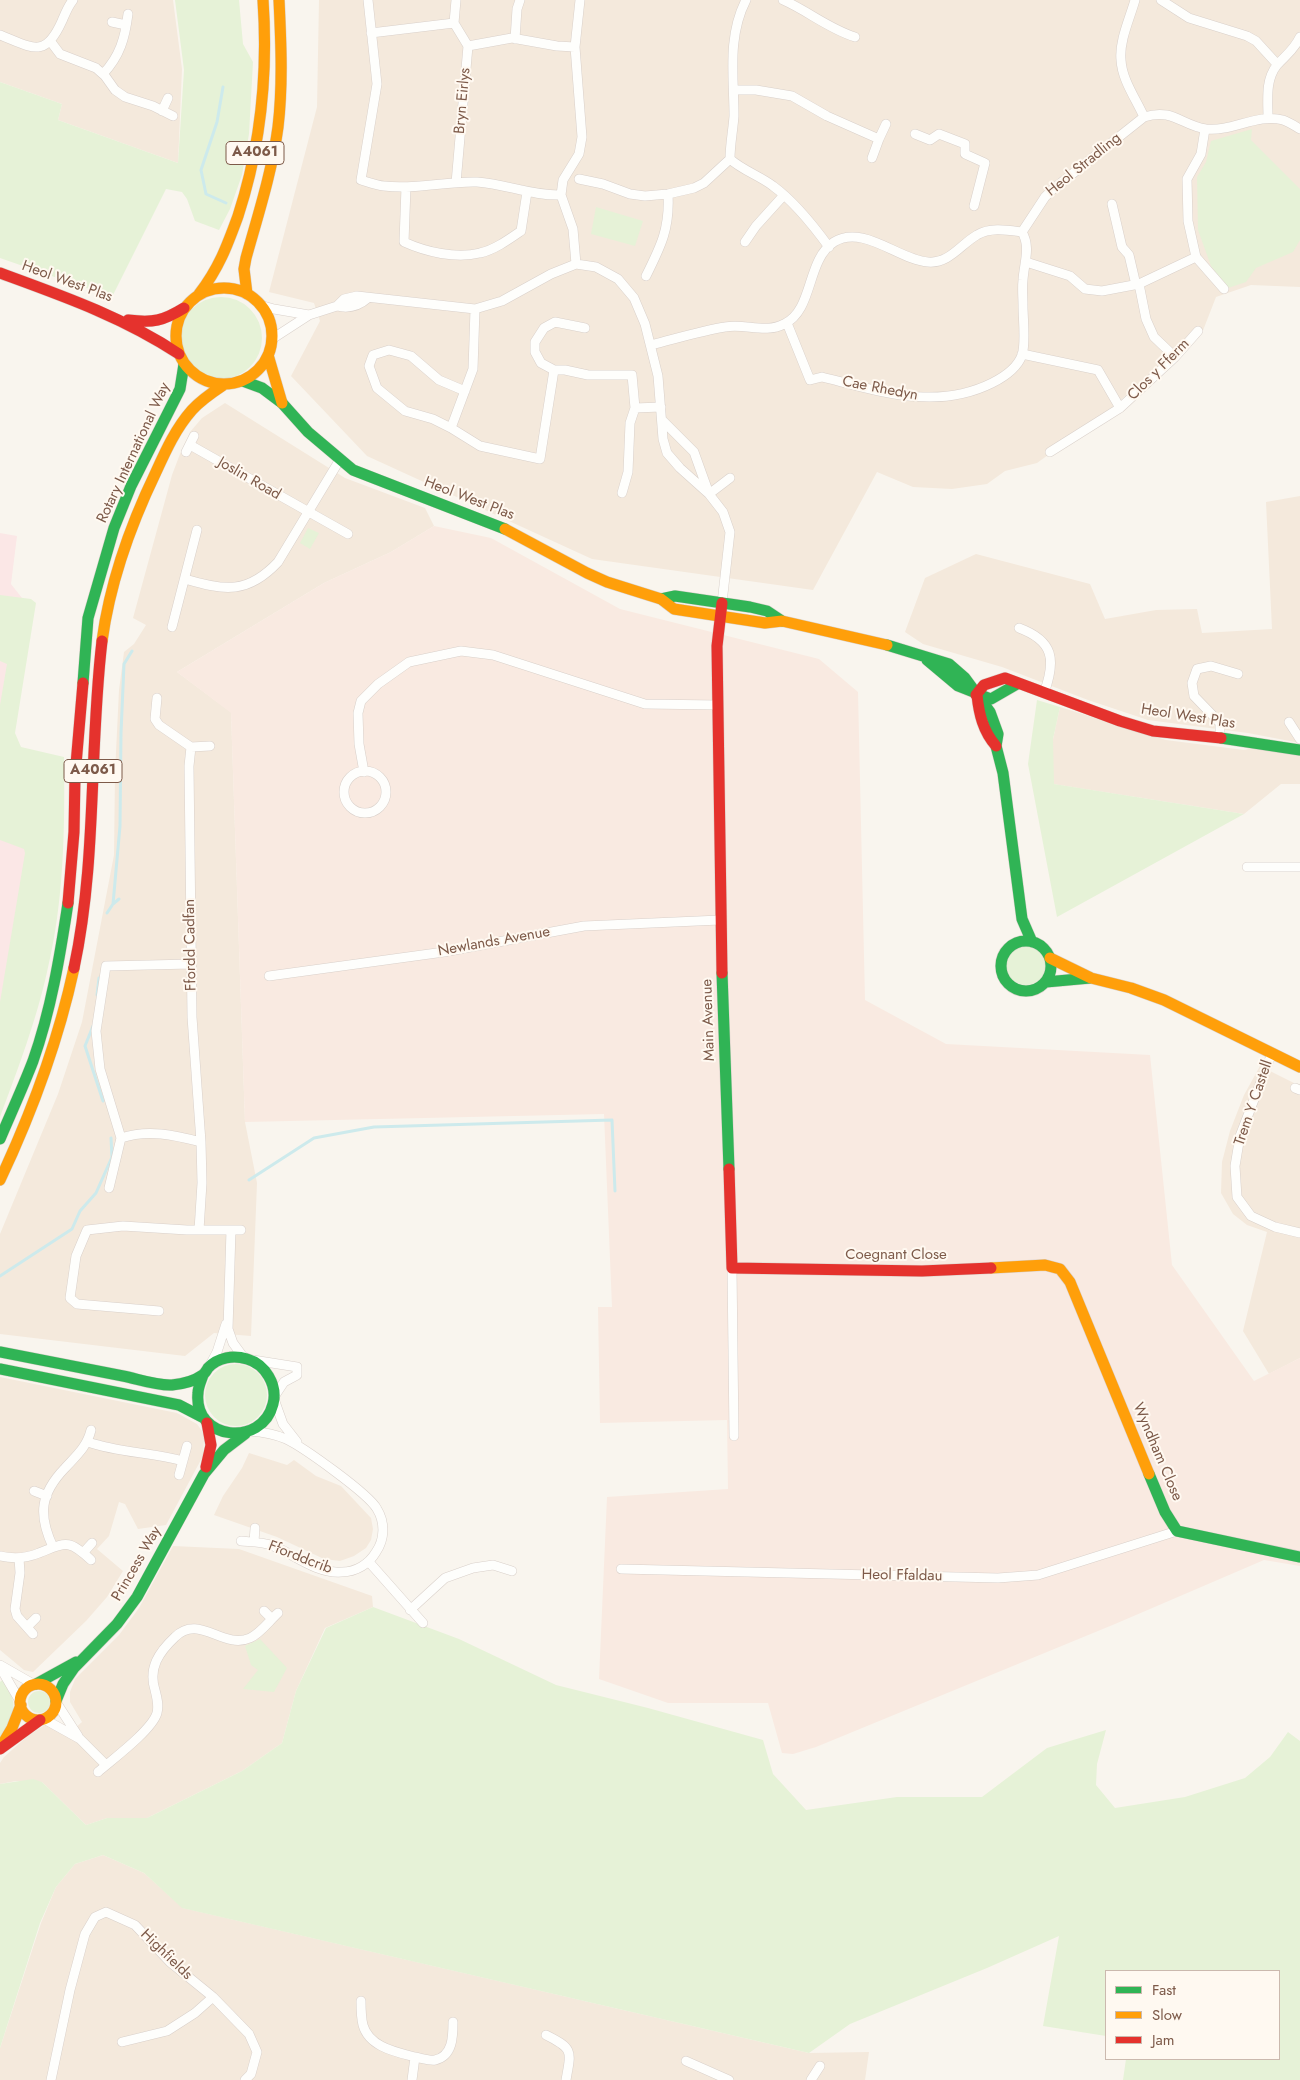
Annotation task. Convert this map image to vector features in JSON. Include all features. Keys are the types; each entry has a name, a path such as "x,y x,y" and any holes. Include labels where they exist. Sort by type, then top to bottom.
{"street":[{"path":"0,35 31,47 41,48 50,42 73,0"},
{"name":"A4061","path":"199,294 219,266 241,210 251,175 259,136 266,58 263,0"},
{"name":"A4061","path":"248,294 244,275 246,258 275,144 281,90 279,0"},
{"path":"368,0 377,84 361,180 383,186 406,187 456,183 496,184 543,196 561,195"},
{"path":"371,33 454,23 456,0"},
{"path":"515,39 517,9 520,0"},
{"path":"576,264 573,229 561,195 563,180 579,154 582,137 575,47 580,0"},
{"path":"579,179 603,184 630,194 645,196 668,194 694,188 704,183 730,159 734,90 733,47 739,15 746,0"},
{"path":"783,0 803,9 831,28 854,37"},
{"path":"1135,0 1122,45 1121,59 1126,80 1144,117 1155,113 1165,114 1205,129 1218,129 1268,118 1283,120 1300,129"},
{"path":"1161,0 1189,18 1247,36 1256,42 1278,64"},
{"path":"103,74 111,66 121,49 128,14"},
{"path":"112,22 126,25"},
{"name":"Bryn Eirlys","path":"454,23 468,46 456,183"},
{"path":"1268,118 1267,90 1271,74 1278,64 1290,54 1300,38"},
{"path":"468,46 515,39 575,47"},
{"path":"50,42 60,54 96,68 115,90 125,97 173,116"},
{"path":"734,90 777,92 792,96 827,116 879,139"},
{"path":"162,111 168,98"},
{"name":"Heol Stradling","path":"1022,232 1045,197 1052,190 1144,117"},
{"path":"872,158 886,124"},
{"path":"1205,129 1200,154 1187,179 1188,221 1196,256 1224,289"},
{"path":"915,134 930,140 940,134 965,144 965,154 985,163 974,206"},
{"path":"730,159 773,185 816,230 829,247"},
{"path":"406,187 404,242 420,249 462,256 481,253 506,241 521,231 528,192"},
{"path":"646,276 665,236 668,217 668,194"},
{"path":"746,242 756,226 784,195"},
{"path":"1112,204 1122,247 1129,255 1146,319 1154,336 1175,357"},
{"path":"650,345 725,327 744,325 760,329 775,329 787,323 800,310 820,257 834,242 844,238 855,237 927,262 938,262 946,259 977,235 986,231 1001,230 1022,232 1027,245 1023,278 1022,354"},
{"path":"1026,262 1070,276 1085,289 1102,291 1138,284 1196,256"},
{"path":"272,339 309,314 337,306 346,308 361,304 368,298 383,298 475,309 502,301 551,274 576,264 596,267 618,279 634,298 645,324 658,376 662,407 663,439 667,453 680,468 709,494 723,512 730,532 722,603"},
{"name":"Heol West Plas","path":"0,273 77,300 124,320 181,359"},
{"path":"218,288 238,290 248,294 260,305 270,321 272,339 268,355 262,366 243,381 213,384 202,380 192,373 181,359 175,338 177,322 184,308 199,294 218,288"},
{"path":"260,305 309,314"},
{"name":"Heol West Plas","path":"124,320 167,320 184,308"},
{"path":"451,428 473,369 475,309"},
{"path":"585,328 555,322 544,328 535,342 535,352 541,363 554,370 565,370 588,375 632,375 635,408 630,423 628,472 622,493"},
{"name":"Cae Rhedyn","path":"787,323 810,380 822,377 899,396 925,398 958,395 985,387 1003,378 1016,366 1022,354"},
{"name":"Clos y Fferm","path":"1050,452 1120,408 1175,357 1198,331"},
{"path":"465,391 439,380 411,356 389,350 373,355 369,366 378,388 405,411 432,419 480,446 540,459 554,370"},
{"name":"Clos y Fferm","path":"1022,354 1098,370 1120,408"},
{"name":"Heol West Plas","path":"268,355 282,403"},
{"name":"Rotary International Way","path":"0,1139 32,1060 52,993 62,944 72,861 75,776 88,618 114,528 131,486 180,389 183,377 181,359"},
{"name":"Heol West Plas","path":"243,381 262,388 282,403 308,432 339,461 353,470 512,532 561,560 607,582 661,599 674,609 765,623 782,621 895,646 949,664 965,678 976,694 990,699 1017,684 1153,731 1220,738 1300,750"},
{"name":"Rotary International Way","path":"0,1180 43,1080 72,981 87,887 93,763 104,628 117,571 137,512 168,446 185,419 201,400 225,384"},
{"path":"635,408 662,407"},
{"path":"662,420 694,452 709,494"},
{"name":"Joslin Road","path":"194,436 188,448 348,534"},
{"path":"184,580 219,588 239,587 252,583 266,575 278,562 339,461"},
{"path":"709,494 730,478"},
{"path":"172,627 197,530"},
{"name":"Heol West Plas","path":"661,599 675,596 768,610 782,621"},
{"name":"Main Avenue","path":"722,603 717,646 720,920 732,1268 734,1436"},
{"path":"1019,628 1034,634 1042,640 1048,651 1052,666 1044,693"},
{"path":"364,772 359,744 358,720 361,701 378,684 409,662 461,651 493,655 645,704 718,705"},
{"path":"1220,738 1220,723 1194,696 1192,684 1197,669 1210,666 1238,674"},
{"path":"976,694 979,716 988,737 996,746 1003,773 1022,919 1032,942"},
{"path":"157,698 155,719 159,725 191,748 210,746"},
{"path":"1289,722 1300,739"},
{"name":"Ffordd Cadfan","path":"191,748 189,766 192,1017 202,1183 199,1230"},
{"path":"358,772 364,772 377,774 382,779 386,792 382,805 376,810 366,813 352,808 345,796 347,782 358,772"},
{"path":"1247,867 1300,867"},
{"path":"1013,945 1022,919"},
{"name":"Newlands Avenue","path":"269,976 444,952 584,926 720,920"},
{"path":"1050,958 1051,966 1046,982 1039,988 1023,992 1008,984 1003,978 1001,962 1004,954 1013,945 1024,941 1032,942 1040,946 1050,958 1091,978 1131,988 1164,1000 1300,1067"},
{"path":"109,1188 121,1138 100,1069 96,1031 106,966 191,964"},
{"path":"1046,982 1091,978"},
{"name":"Trem Y Castell","path":"1272,1053 1240,1136 1235,1166 1237,1197 1251,1216 1275,1227 1300,1233"},
{"path":"121,1138 133,1134 168,1134 201,1142"},
{"path":"159,1311 77,1304 70,1298 76,1256 87,1230 123,1226 241,1230"},
{"path":"231,1230 227,1320 230,1337 247,1359 260,1366 268,1374 273,1385 274,1397 286,1428 303,1448"},
{"name":"Coegnant Close","path":"732,1268 922,1271 1045,1265 1060,1270"},
{"name":"Wyndham Close","path":"1060,1270 1070,1282 1165,1512 1177,1531"},
{"path":"206,1371 216,1352 227,1320"},
{"path":"0,1352 161,1384 181,1384 227,1357 297,1367 297,1375 284,1382 274,1397"},
{"path":"0,1369 179,1405 223,1432 234,1434 248,1432 279,1436 303,1448 365,1495 376,1506 382,1520 383,1535 378,1550 369,1562 423,1623"},
{"name":"Princess Way","path":"204,1474 212,1445 212,1434 196,1399 197,1388 206,1371"},
{"name":"Princess Way","path":"0,1749 53,1713 63,1684 82,1659 117,1624 137,1597 204,1474 224,1450 266,1419 272,1409 274,1397"},
{"path":"53,1547 44,1525 43,1511 47,1496 60,1474 88,1442 91,1430"},
{"path":"88,1442 111,1449 156,1454 183,1462"},
{"path":"179,1475 187,1446"},
{"path":"34,1491 47,1496"},
{"name":"Fforddcrib","path":"254,1542 255,1528"},
{"path":"1177,1531 1300,1557"},
{"name":"Heol Ffaldau","path":"621,1569 1012,1577 1038,1575 1177,1531"},
{"name":"Fforddcrib","path":"241,1541 272,1546 328,1571 349,1571 369,1562"},
{"path":"83,1552 92,1543"},
{"path":"0,1556 18,1558 67,1544 83,1552 91,1560"},
{"path":"18,1558 20,1573 15,1609 17,1616 30,1631 36,1618"},
{"path":"410,1610 445,1578 473,1568 494,1565 512,1571"},
{"path":"98,1772 147,1728 154,1719 158,1702 153,1685 153,1667 156,1659 175,1636 187,1629 200,1628 229,1640 239,1641 254,1635 275,1616 264,1611"},
{"name":"Princess Way","path":"0,1749 12,1728 23,1693 30,1686 82,1659"},
{"path":"0,1666 36,1684 47,1687 55,1695 56,1701 80,1739 106,1765"},
{"path":"0,1666 21,1704 22,1710 30,1718 42,1719 80,1739"},
{"name":"Highfields","path":"51,2080 85,1934 95,1917 106,1912 135,1925 170,1962 213,1997 249,2034 257,2052 251,2074 244,2080"},
{"path":"122,2042 167,2031 195,2013 213,1997"},
{"path":"360,2001 363,2026 370,2039 388,2050 415,2057 435,2060 444,2055 452,2043 453,2022"},
{"path":"546,2035 564,2044 570,2054 566,2080"},
{"path":"412,2080 415,2057"},
{"path":"686,2061 729,2080"},
{"path":"811,2080 820,2066"}],"shaded area":[{"path":"0,0 173,0 182,69 178,163 58,120 62,104 0,82"},
{"path":"319,0 1300,0 1300,287 1251,285 1216,297 1202,333 1167,359 1106,413 1037,463 1005,471 987,484 952,489 913,487 877,472 813,590 592,559 367,456 291,376 320,321 314,303 269,292 317,107"},
{"path":"225,403 345,478 425,508 434,526 391,552 324,583 177,672 231,712 245,1122 257,1183 251,1336 214,1333 185,1356 0,1334 0,1234 58,1094 82,1022 114,855 119,690 124,652 134,644 146,625 133,618 172,475 180,454 190,432 202,418"},
{"path":"1300,496 1300,743 1248,733 1148,720 1088,700 1002,667 923,644 905,632 925,578 976,554 1090,584 1105,619 1156,610 1197,609 1202,633 1272,629 1266,502"},
{"path":"434,526 491,538 620,609 819,659 858,692 865,1000 946,1044 1150,1055 1172,1265 1254,1381 1300,1358 1300,1566 1264,1560 1115,1624 816,1747 793,1754 782,1753 768,1703 668,1703 599,1679 607,1497 728,1489 727,1420 600,1423 598,1307 612,1307 604,1114 245,1122 231,713 177,672 324,583 391,552"},
{"path":"0,533 17,536 11,584 22,598 11,734 32,857 0,1026"},
{"path":"1060,707 1166,740 1244,750 1259,747 1300,754 1300,784 1281,784 1244,814 1053,784 1053,739"},
{"path":"1260,1066 1300,1086 1300,1358 1269,1374 1243,1331 1267,1232 1247,1225 1233,1214 1221,1193 1222,1162 1230,1131 1244,1095"},
{"path":"0,1377 177,1413 197,1424 204,1438 203,1456 166,1525 138,1529 125,1504 119,1502 109,1536 97,1549 123,1571 107,1597 86,1621 33,1672 24,1670 0,1650"},
{"path":"249,1453 287,1465 294,1460 316,1476 341,1486 371,1518 373,1529 371,1540 366,1548 354,1556 340,1561 324,1559 277,1537 214,1515 223,1496 242,1468"},
{"path":"173,1546 239,1549 372,1596 373,1607 325,1628 296,1691 282,1743 242,1771 147,1818 107,1818 86,1825 42,1782 16,1781 0,1784 0,1763 4,1757 29,1735 45,1725 55,1727 67,1735 82,1722 70,1702 70,1692 75,1679 119,1635 139,1608"},
{"path":"103,1855 144,1873 183,1908 809,2053 869,2052 865,2080 0,2080 0,2048 41,1923 56,1887 75,1864"}],"green space":[{"path":"175,0 239,0 243,44 253,62 249,134 242,175 230,209 219,230 195,221 187,199 182,192 166,189 112,297 0,258 0,82 62,104 58,120 178,163 184,70"},
{"path":"1252,129 1251,140 1300,189 1300,240 1293,252 1256,268 1246,282 1228,288 1211,266 1198,230 1197,177 1206,162 1211,141"},
{"path":"596,207 643,221 635,246 591,234"},
{"path":"221,297 237,300 250,309 259,322 262,338 259,354 250,367 237,376 221,379 205,376 192,367 183,354 180,338 183,322 192,309 205,300"},
{"path":"308,528 319,533 310,549 300,543"},
{"path":"0,595 31,599 36,603 15,733 21,747 64,757 64,838 57,919 43,990 20,1063 0,1117 0,1002 25,853 24,849 0,840 0,705 7,664 0,661"},
{"path":"1037,700 1060,707 1053,739 1054,784 1244,814 1057,917 1028,764"},
{"path":"1026,945 1040,951 1046,965 1040,979 1026,985 1012,979 1006,965 1012,951"},
{"path":"230,1364 242,1364 258,1373 265,1383 267,1395 265,1407 258,1417 242,1426 230,1426 219,1421 210,1412 205,1401 205,1389 210,1378 219,1369"},
{"path":"373,1607 459,1639 556,1685 763,1740 773,1774 806,1810 897,1797 982,1797 1047,1748 1106,1730 1097,1764 1096,1785 1115,1808 1185,1797 1245,1778 1270,1757 1288,1732 1300,1741 1300,2080 1123,2080 1126,2060 1280,2060 1280,1970 1105,1970 1105,2036 1043,2026 1059,1936 987,1968 850,2024 809,2053 182,1908 144,1873 103,1855 75,1864 56,1887 40,1923 0,2048 0,1784 33,1779 42,1782 86,1825 107,1818 147,1818 242,1771 282,1743 296,1691 326,1628"},
{"path":"260,1639 287,1668 274,1692 243,1689 258,1670 251,1665 245,1646"},
{"path":"3,1679 12,1696 14,1709 0,1737 0,1682"},
{"path":"39,1691 47,1694 50,1702 47,1710 39,1713 31,1710 28,1702 31,1694"}],"waterway":[{"path":"223,87 217,122 201,170 206,194 226,203"},
{"path":"113,904 120,826 124,664 132,651"},
{"path":"107,913 119,899"},
{"path":"97,995 99,978"},
{"path":"93,1026 85,1046 103,1101"},
{"path":"249,1180 314,1138 374,1127 612,1120 615,1191"},
{"path":"0,1276 72,1229 80,1211 96,1193 112,1157 111,1138"}],"traffic: fast":[{"path":"83,683 88,618 114,528 131,486 180,389 184,364"},
{"path":"243,381 262,388 282,403 308,432 353,470 505,529"},
{"path":"661,599 675,596 750,607 767,611 782,621"},
{"path":"887,645 949,664 965,678 990,712 998,734 996,746 1003,773 1022,919 1032,942"},
{"path":"927,660 958,686 991,699 1017,684"},
{"path":"1221,738 1300,750"},
{"path":"0,1139 33,1061 45,1022 62,943 68,903"},
{"path":"1021,941 1031,941 1044,948 1051,961 1051,966 1051,971 1044,984 1031,991 1021,991 1012,987 1005,980 1001,971 1001,961 1005,952 1012,945 1021,941"},
{"path":"722,973 729,1169"},
{"path":"1046,982 1090,978"},
{"path":"0,1352 166,1385 194,1380 204,1374 212,1364 221,1359 232,1357 247,1359 259,1365 269,1376 272,1383 274,1390 273,1404 266,1418 256,1427 243,1432 230,1433 217,1429 206,1421 199,1409 198,1391 203,1375"},
{"path":"0,1369 179,1405 204,1418"},
{"path":"56,1701 63,1684 74,1668 117,1624 137,1597 204,1474 224,1450 245,1434"},
{"path":"1149,1474 1165,1512 1177,1531 1300,1557"},
{"path":"36,1684 76,1662"}],"traffic: slow":[{"path":"199,294 212,275 226,247 238,216 252,163 261,109 263,82 263,0"},
{"path":"247,294 244,269 268,177 280,111 281,48 279,0"},
{"path":"224,288 242,291 258,302 269,318 272,336 269,354 258,370 242,381 224,384 206,381 190,370 179,354 176,336 179,318 190,302 206,291 224,288"},
{"path":"268,355 282,403"},
{"path":"102,641 110,597 122,555 138,513 164,456 186,417 204,399 225,384"},
{"path":"505,529 587,573 607,582 661,599 674,609 765,623 782,621 887,645"},
{"path":"1050,958 1091,978 1131,988 1164,1000 1300,1067"},
{"path":"0,1180 23,1129 43,1076 68,996 74,968"},
{"path":"991,1268 1045,1265 1060,1269 1070,1282 1149,1474"},
{"path":"38,1684 50,1690 56,1702 50,1714 38,1720 26,1714 20,1702 26,1690 38,1684"},
{"path":"2,1745 12,1728 21,1705"}],"traffic: jam":[{"path":"0,273 70,299 114,318 179,354"},
{"path":"128,320 158,320 184,308"},
{"path":"722,603 717,646 722,973"},
{"path":"74,968 81,928 90,846 95,723 102,641"},
{"path":"976,695 984,685 1005,678 1120,721 1153,731 1221,738"},
{"path":"68,903 74,832 75,776 83,683"},
{"path":"977,695 982,722 996,746"},
{"path":"729,1169 732,1268 922,1271 991,1268"},
{"path":"206,1467 211,1445 207,1423"},
{"path":"0,1749 40,1720"}]}
